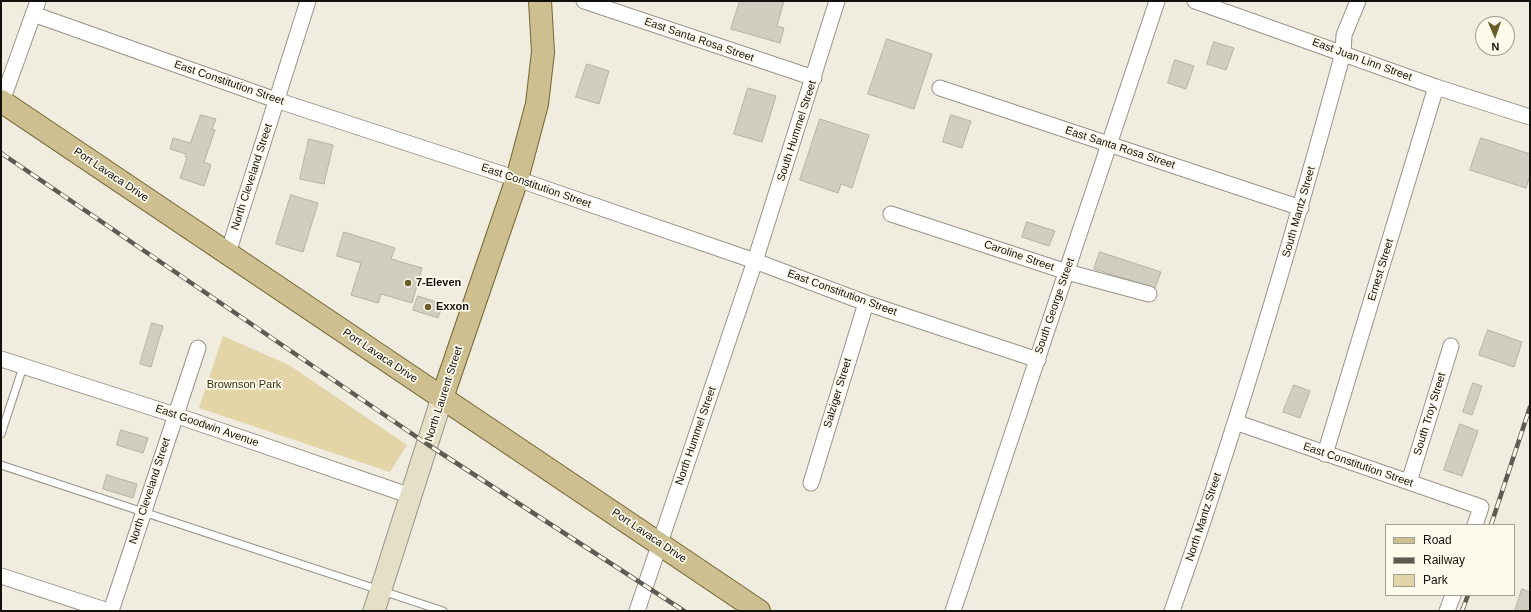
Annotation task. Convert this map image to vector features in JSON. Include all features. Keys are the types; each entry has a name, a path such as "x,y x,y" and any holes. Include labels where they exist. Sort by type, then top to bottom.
{"main road":[{"name":"North Laurent Street","path":"374,611 442,398 517,179 537,104 543,52 540,1"},
{"name":"Port Lavaca Drive","path":"1,102 660,543 759,611"}],"street":[{"name":"North Cleveland Street","path":"228,253 308,1"},
{"name":"East Santa Rosa Street","path":"584,1 814,78"},
{"name":"South Hummel Street","path":"755,261 814,78 837,1"},
{"name":"South George Street","path":"953,611 1157,1"},
{"name":"East Juan Linn Street","path":"1194,1 1436,87 1530,117"},
{"name":"South Mantz Street","path":"1235,422 1301,208 1343,53 1344,35 1358,1"},
{"name":"East Constitution Street","path":"36,8 276,100 517,179 755,261 866,303 1038,360"},
{"path":"1,102 36,8"},
{"name":"Ernest Street","path":"1325,454 1436,87"},
{"name":"East Santa Rosa Street","path":"940,88 1301,208"},
{"name":"Caroline Street","path":"891,214 1067,272 1149,294"},
{"name":"North Hummel Street","path":"637,611 755,261"},
{"name":"Salziger Street","path":"811,483 866,303"},
{"name":"South Troy Street","path":"1409,482 1451,346"},
{"name":"North Cleveland Street","path":"110,611 198,348"},
{"name":"East Goodwin Avenue","path":"1,360 175,415 411,496"},
{"name":"East Constitution Street","path":"1235,422 1481,507 1475,524"},
{"name":"North Mantz Street","path":"1172,611 1235,422"},
{"path":"1,576 110,611"},
{"path":"1447,611 1452,596"}],"lane":[{"path":"1,434 23,366"},
{"path":"1,466 443,611"}],"green space":[{"name":"Brownson Park","path":"223,336 289,365 407,445 390,472 199,408"}],"building":[{"path":"740,1 784,1 777,26 784,28 780,43 731,29"},
{"path":"887,39 932,54 914,109 868,94"},
{"path":"1214,42 1234,48 1226,70 1207,64"},
{"path":"1175,60 1194,66 1186,89 1168,83"},
{"path":"587,64 609,71 599,104 576,97"},
{"path":"748,88 776,96 762,142 734,134"},
{"path":"201,115 216,119 212,129 215,130 204,162 211,165 204,186 180,178 187,158 185,157 186,154 170,149 173,138 190,143"},
{"path":"951,115 971,121 962,148 943,142"},
{"path":"820,119 869,135 852,188 841,184 838,193 800,180"},
{"path":"1481,138 1530,154 1530,175 1526,188 1470,170"},
{"path":"309,139 333,145 324,184 300,179"},
{"path":"291,195 318,203 303,252 276,244"},
{"path":"1027,222 1055,231 1049,246 1022,237"},
{"path":"344,232 395,248 391,259 422,268 412,303 381,294 378,303 351,295 361,263 337,256"},
{"path":"1100,252 1161,272 1155,288 1094,269"},
{"name":"Exxon","path":"418,296 443,304 438,318 413,310"},
{"path":"152,323 163,326 151,367 140,364"},
{"path":"1488,330 1522,342 1514,367 1479,355"},
{"path":"1473,383 1482,386 1472,415 1463,412"},
{"path":"1294,385 1310,391 1300,418 1283,412"},
{"path":"1460,424 1478,431 1462,476 1444,470"},
{"path":"121,430 148,438 143,453 117,445"},
{"path":"107,475 137,484 133,498 103,489"},
{"path":"1522,589 1530,592 1530,611 1515,611"}],"railway":[{"path":"1,153 427,444 684,611"},
{"path":"1491,524 1530,407"},
{"path":"1462,611 1468,596"}],"place":[{"name":"7-Eleven","path":"408,283"},
{"name":"Exxon","path":"428,307"}]}
